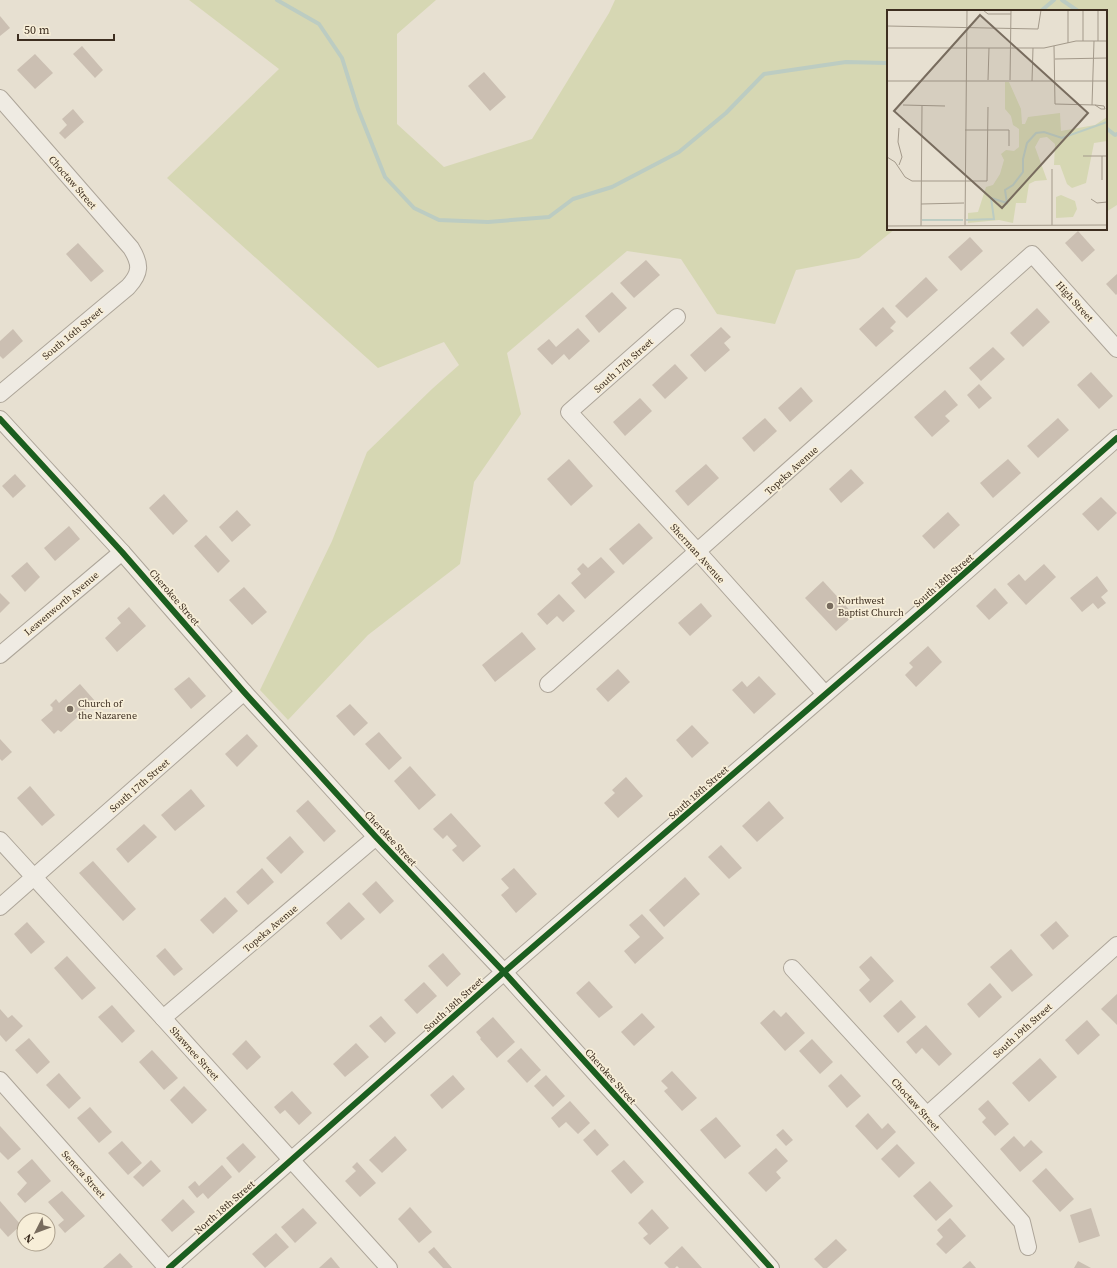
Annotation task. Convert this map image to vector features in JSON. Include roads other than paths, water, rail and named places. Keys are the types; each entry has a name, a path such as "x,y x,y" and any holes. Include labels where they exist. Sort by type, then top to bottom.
{"street":[{"name":"Choctaw Street","path":"0,98 131,248 137,258 139,268"},
{"name":"High Street","path":"1032,254 1117,349"},
{"name":"Topeka Avenue","path":"548,684 1032,254"},
{"name":"South 16th Street","path":"0,394 128,287 136,279 139,268"},
{"name":"South 17th Street","path":"569,412 677,317"},
{"name":"Sherman Avenue","path":"569,412 698,552 825,694"},
{"name":"Cherokee Street","path":"0,420 122,552 244,692 376,837 504,972 771,1268"},
{"name":"South 18th Street","path":"292,1160 504,972 924,610 1117,438"},
{"name":"Leavenworth Avenue","path":"0,655 122,552"},
{"name":"South 17th Street","path":"0,907 244,692"},
{"name":"Topeka Avenue","path":"163,1018 376,837"},
{"name":"Shawnee Street","path":"0,840 389,1268"},
{"name":"South 19th Street","path":"927,1115 1117,945"},
{"name":"Choctaw Street","path":"792,968 927,1115 1022,1222 1028,1247"},
{"name":"Seneca Street","path":"0,1080 168,1268"},
{"name":"North 18th Street","path":"168,1268 292,1160"}],"waterway":[{"path":"277,0 319,24 342,58 358,109 385,177 414,208 439,220 488,222 549,217 573,199 612,187 679,152 726,113 764,74 846,62 887,63"},
{"path":"1042,10 1054,0"},
{"path":"1062,0 1077,10"},
{"path":"1107,129 1115,135 1117,134"}],"place":[{"name":"Northwest Baptist Church","path":"830,606"},
{"name":"Church of the Nazarene","path":"70,709"}]}
